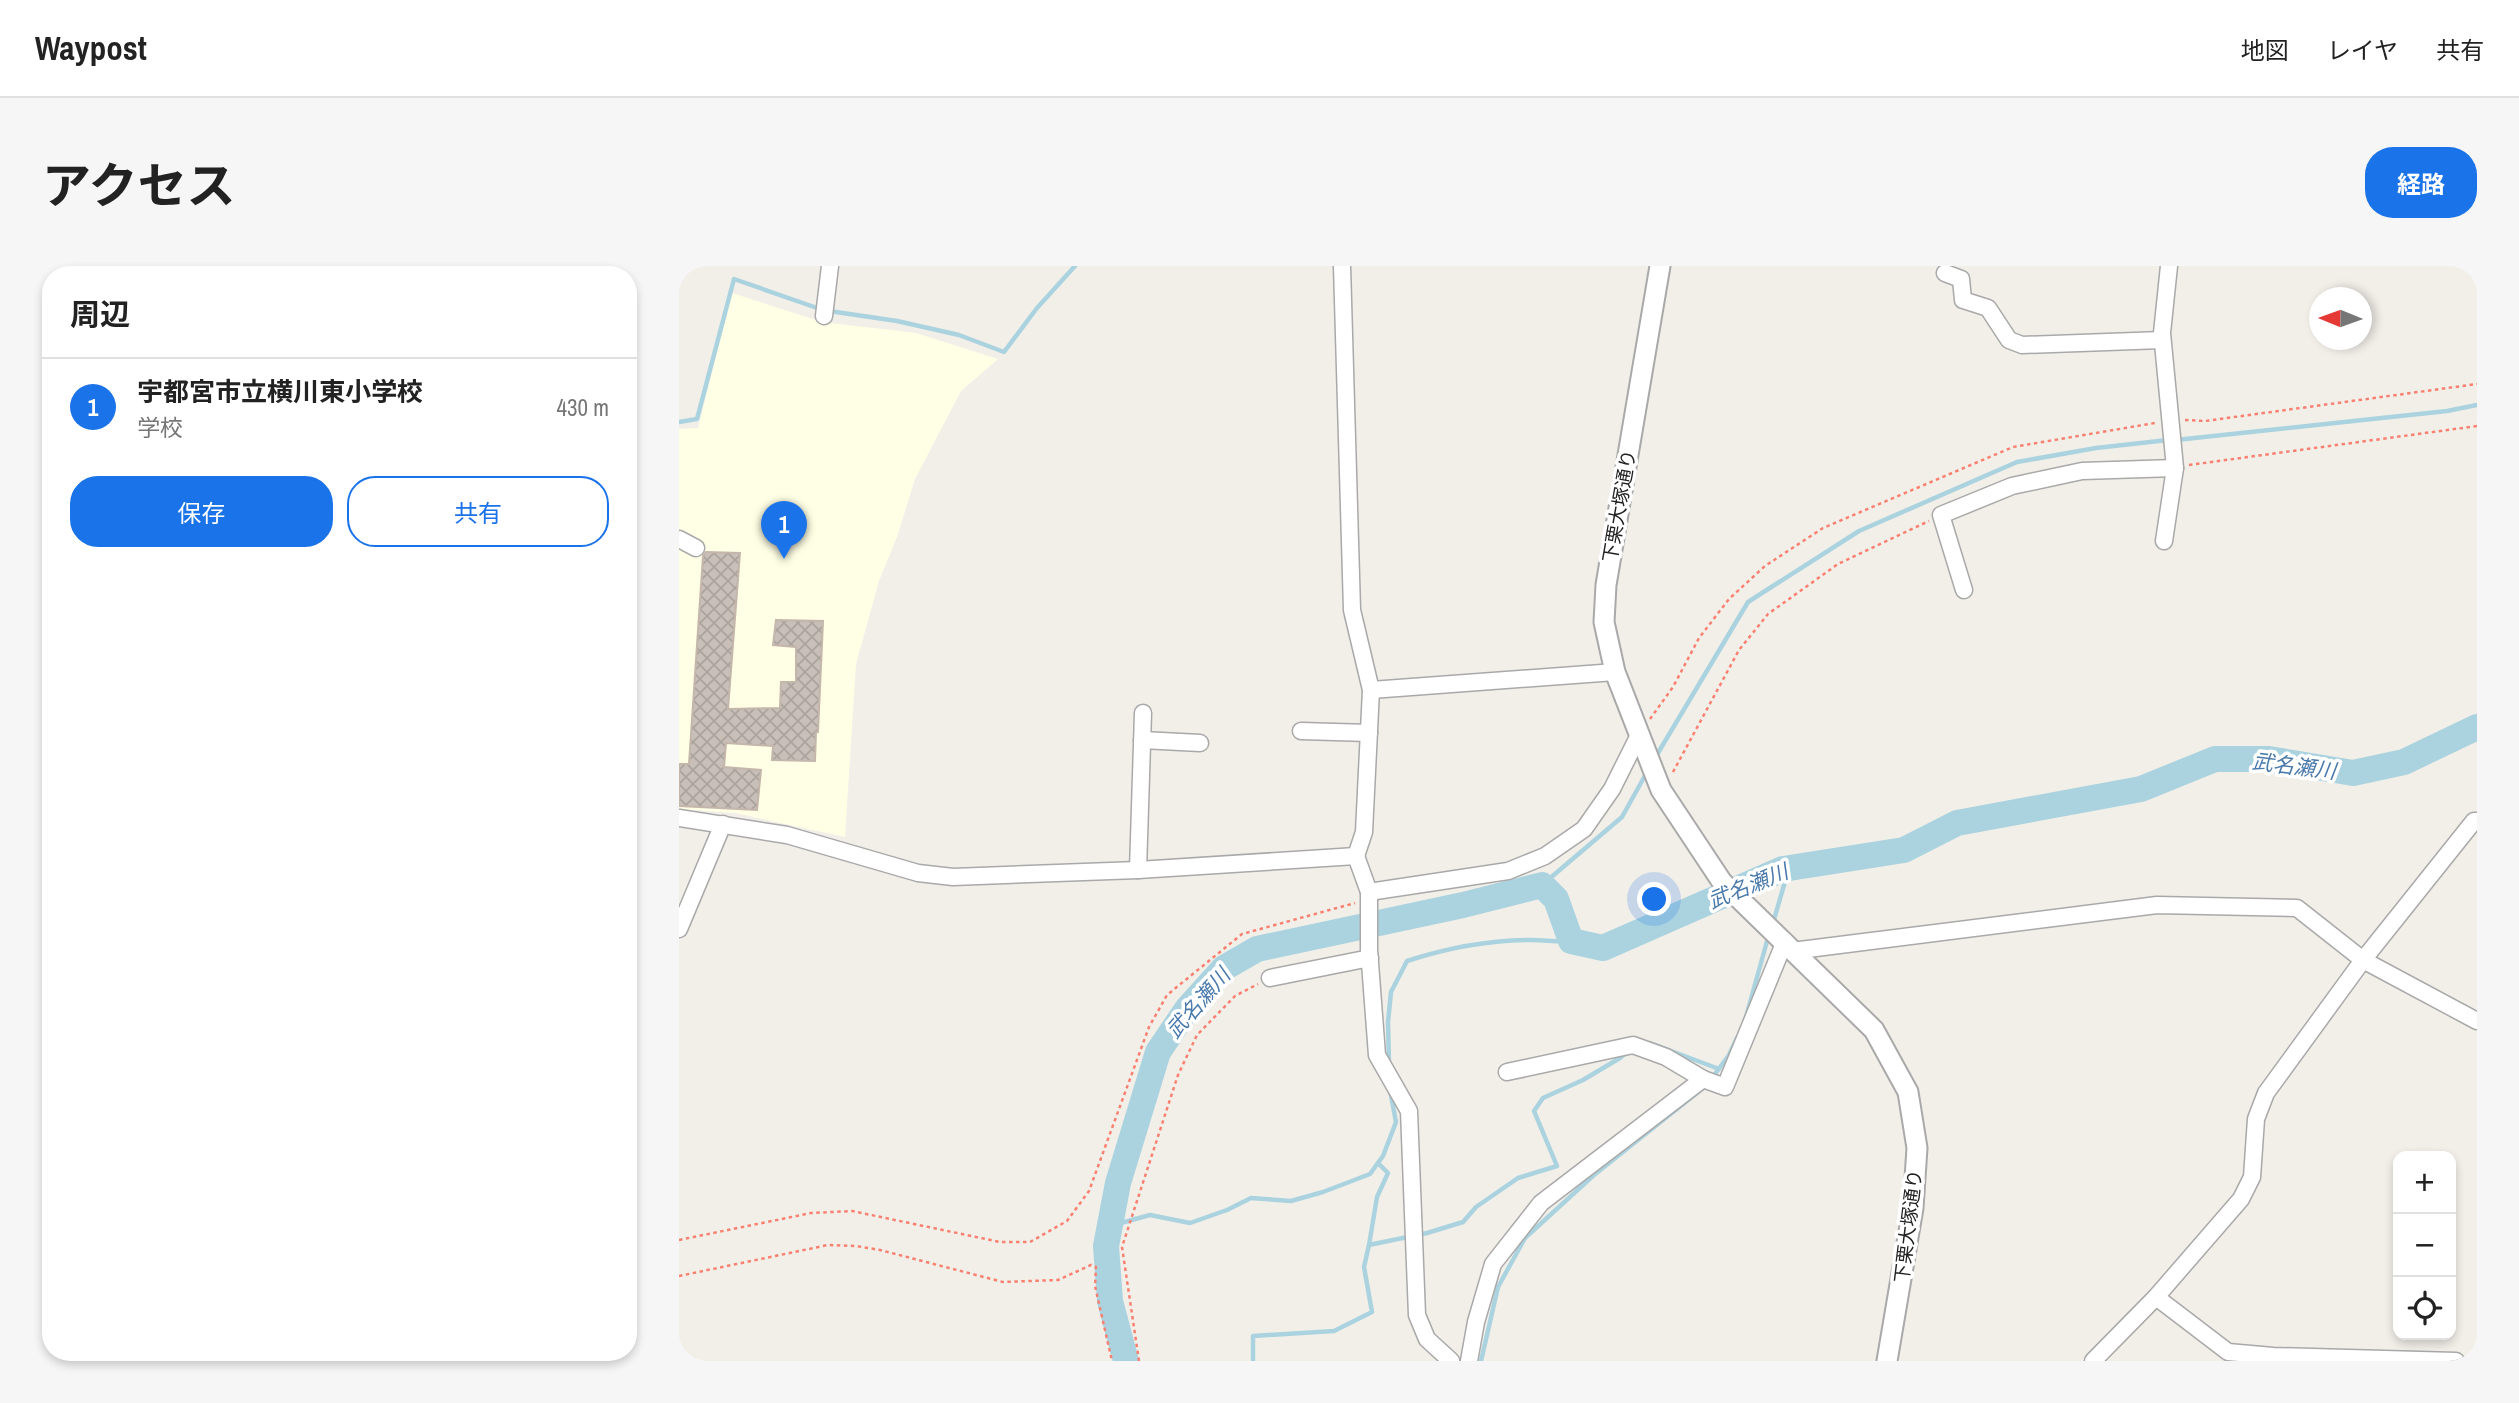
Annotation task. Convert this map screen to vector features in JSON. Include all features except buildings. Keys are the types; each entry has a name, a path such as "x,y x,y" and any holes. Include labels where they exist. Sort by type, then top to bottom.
{"street":[{"path":"824,316 830,266"},
{"path":"1342,266 1352,610 1371,690 1364,832 1356,856 1369,898 1377,1055 1409,1111 1417,1315 1427,1339 1451,1361"},
{"name":"下栗大塚通り","path":"1660,266 1606,585 1604,622 1615,672 1662,792 1722,881 1874,1030 1908,1092 1917,1148 1913,1208 1887,1361"},
{"path":"2164,541 2175,468 2162,340 2169,266"},
{"path":"1945,273 1961,279 1963,300 1988,309 2009,340 2022,345 2162,340"},
{"path":"1964,590 1941,515 2012,486 2070,474 2175,468"},
{"path":"679,539 696,548"},
{"path":"1371,690 1615,672"},
{"path":"1138,870 1143,713"},
{"path":"1301,731 1369,733"},
{"path":"1369,898 1508,871 1545,856 1584,829 1612,789 1640,738"},
{"path":"1142,740 1200,743"},
{"path":"679,818 787,835 918,873 953,877 1138,870 1356,856"},
{"path":"2093,1361 2156,1297 2241,1199 2252,1177 2256,1119 2266,1093 2363,960 2477,821"},
{"path":"679,929 723,824"},
{"path":"1507,1072 1633,1045 1725,1087 1789,946 2157,905 2297,908 2363,960 2477,1021"},
{"path":"1270,978 1370,954"},
{"path":"1469,1361 1476,1322 1493,1264 1541,1203 1703,1079"},
{"path":"2156,1297 2228,1352 2273,1356 2456,1361"}],"path":[{"path":"2175,468 2477,426"},
{"path":"1662,792 1739,650 1768,614 1838,564 1941,515"},
{"path":"679,1240 811,1213 852,1211 1000,1242 1030,1242 1067,1221 1089,1191 1149,1027 1167,995 1242,934 1369,898"},
{"path":"1139,1361 1122,1247 1178,1075 1198,1035 1235,996 1270,978"},
{"path":"679,1276 828,1245 880,1250 1003,1282 1058,1280 1091,1265 1096,1267 1095,1286 1112,1361"}],"shaded area":[{"path":"732,293 822,322 916,333 998,359 961,391 915,479 897,537 879,581 856,664 845,837 735,813 679,809 679,429 698,428"}],"waterway":[{"path":"829,311 897,321 959,335 1004,352 1037,308 1075,266"},
{"path":"679,422 697,419 734,279 820,309"},
{"path":"2176,440 2447,411 2477,405"},
{"path":"1655,758 1748,602 1859,531 2017,462 2096,448 2168,440"},
{"name":"武名瀬川","path":"1126,1361 1110,1301 1106,1246 1118,1183 1158,1052 1187,1009 1224,968 1257,949 1463,905 1542,885 1556,899 1571,941 1603,948 1783,869 1904,850 1957,823 2141,789 2215,759 2269,759 2353,773 2404,762 2477,727"},
{"path":"1542,885 1622,817 1647,772"},
{"path":"1773,923 1789,868"},
{"path":"1746,1017 1769,934"},
{"path":"1389,1064 1388,1022 1391,992 1407,961 1485,943 1516,940 1571,941"},
{"path":"1712,1078 1729,1055 1737,1038"},
{"path":"1650,1043 1719,1069"},
{"path":"1253,1361 1253,1336 1334,1331 1372,1312 1364,1267 1369,1245 1427,1233 1463,1222 1476,1207 1518,1178 1557,1166 1534,1111 1543,1098 1583,1080 1627,1052"},
{"path":"1481,1361 1498,1287 1525,1238 1594,1175 1707,1085"},
{"path":"1110,1226 1150,1215 1190,1223 1251,1198 1291,1201 1370,1174 1383,1156 1396,1122 1390,1090"},
{"path":"1369,1245 1377,1197 1388,1173 1378,1163"}],"place":[{"name":"宇都宮市立横川東小学校","path":"784,559"}]}
